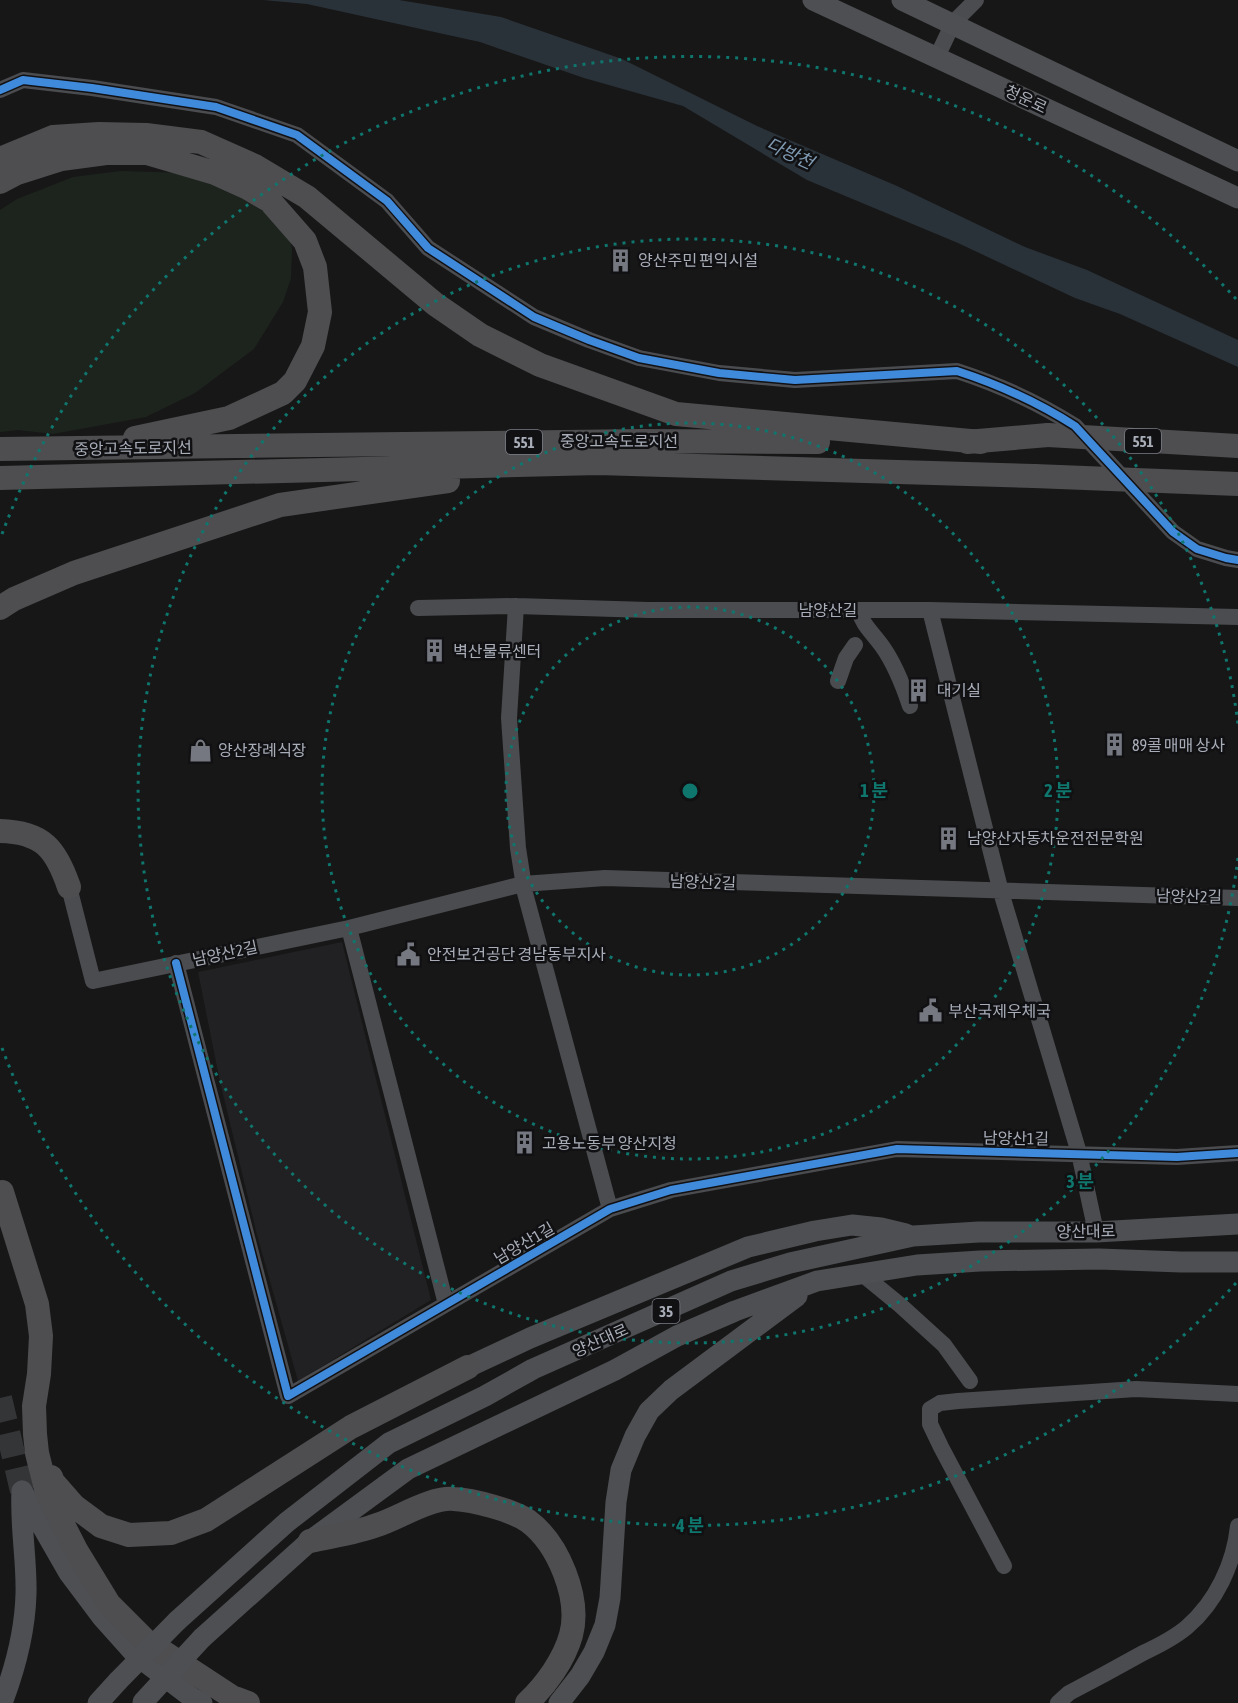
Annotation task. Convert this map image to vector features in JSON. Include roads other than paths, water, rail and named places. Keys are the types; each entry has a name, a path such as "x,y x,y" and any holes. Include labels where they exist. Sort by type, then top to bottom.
{"highway":[{"path":"0,159 53,137 99,134 146,135 201,142 255,166 307,197 435,304 480,335 540,365 676,414 981,442"},
{"path":"0,182 16,173 61,159 106,153 147,153 214,172 270,201 305,242 315,267 320,312 314,346 295,381 283,393 229,418 84,449"},
{"name":"중앙고속도로지선","path":"0,449 641,441 981,442 1048,435 1238,446"},
{"path":"0,608 14,599 74,573 279,505 391,488 598,463"},
{"name":"중앙고속도로지선","path":"0,478 598,463 1238,484"},
{"path":"0,831 20,832 38,840 52,850 62,867 69,887"},
{"path":"2,1192 37,1304 41,1336 34,1406 35,1434 37,1453 47,1493 76,1550 109,1604 145,1640 232,1696 248,1703"},
{"path":"35,1434 53,1482 74,1506 101,1526 129,1535 171,1533 206,1520 351,1427 468,1367"},
{"path":"310,1541 376,1526 414,1508 452,1498 491,1505 527,1521 547,1541 562,1565 573,1602 571,1634 560,1660 542,1689 527,1703"}],"main road":[{"name":"청운로","path":"813,0 1238,198"},
{"path":"902,0 1238,161"},
{"name":"양산대로","path":"98,1703 177,1621 287,1522 388,1443 485,1396 533,1369 731,1281 790,1263 913,1236 979,1232 1096,1232 1238,1224"},
{"path":"468,1367 530,1338 748,1247 815,1231 852,1226 881,1228 913,1236"},
{"name":"양산대로","path":"142,1702 202,1638 310,1541 408,1468 615,1370 677,1336 735,1311 816,1281 917,1265 980,1261 1099,1259 1238,1262"},
{"path":"559,1703 580,1676 605,1625 610,1598 616,1502 621,1470 635,1436 649,1411 671,1390 816,1281"},
{"path":"2,1703 12,1676 26,1594 22,1491 69,1574 102,1617 136,1655 202,1703"}],"street":[{"path":"937,57 953,23 975,0"},
{"path":"0,90 23,80 216,106 297,135 387,201 428,248 438,255 534,317 639,358 719,373 795,380 957,370 981,379 1056,414 1075,426 1173,532 1197,549 1238,560"},
{"path":"516,606 509,718 518,848 523,884 610,1209"},
{"name":"남양산길","path":"418,608 516,606 648,610 930,610 1238,617"},
{"path":"859,610 861,621 882,646 897,672 910,706"},
{"path":"930,610 1001,892 1079,1153 1096,1232"},
{"path":"838,681 846,658 855,645"},
{"name":"남양산2길","path":"69,887 93,981 349,928 523,884 604,878 1238,898"},
{"path":"349,928 446,1304"},
{"name":"남양산1길","path":"176,963 288,1396 610,1209 671,1190 897,1149 1177,1157 1238,1153"},
{"path":"861,1273 944,1346 970,1381"},
{"path":"1004,1566 930,1424 930,1409 940,1403 957,1401 1136,1389 1238,1394"},
{"path":"1058,1703 1069,1693 1165,1642 1187,1627 1212,1598 1226,1575 1236,1543 1238,1526"}],"water":[{"name":"다방천","path":"263,0 399,0 501,17 622,59 757,126 897,186 1025,247 1087,270 1238,340 1238,367 1120,314 1075,298 958,243 807,180 683,106 584,78 480,42 307,4"}],"tunnel":[{"path":"0,1398 22,1491"}],"place":[{"name":"양산주민 편익시설","path":"620,260"},
{"name":"벽산물류센터","path":"435,651"},
{"name":"대기실","path":"919,690"},
{"name":"89콜 매매 상사","path":"1114,745"},
{"name":"양산장례식장","path":"200,750"},
{"name":"남양산자동차운전전문학원","path":"949,838"},
{"name":"안전보건공단 경남동부지사","path":"409,954"},
{"name":"부산국제우체국","path":"930,1011"},
{"name":"고용노동부 양산지청","path":"524,1143"}]}
